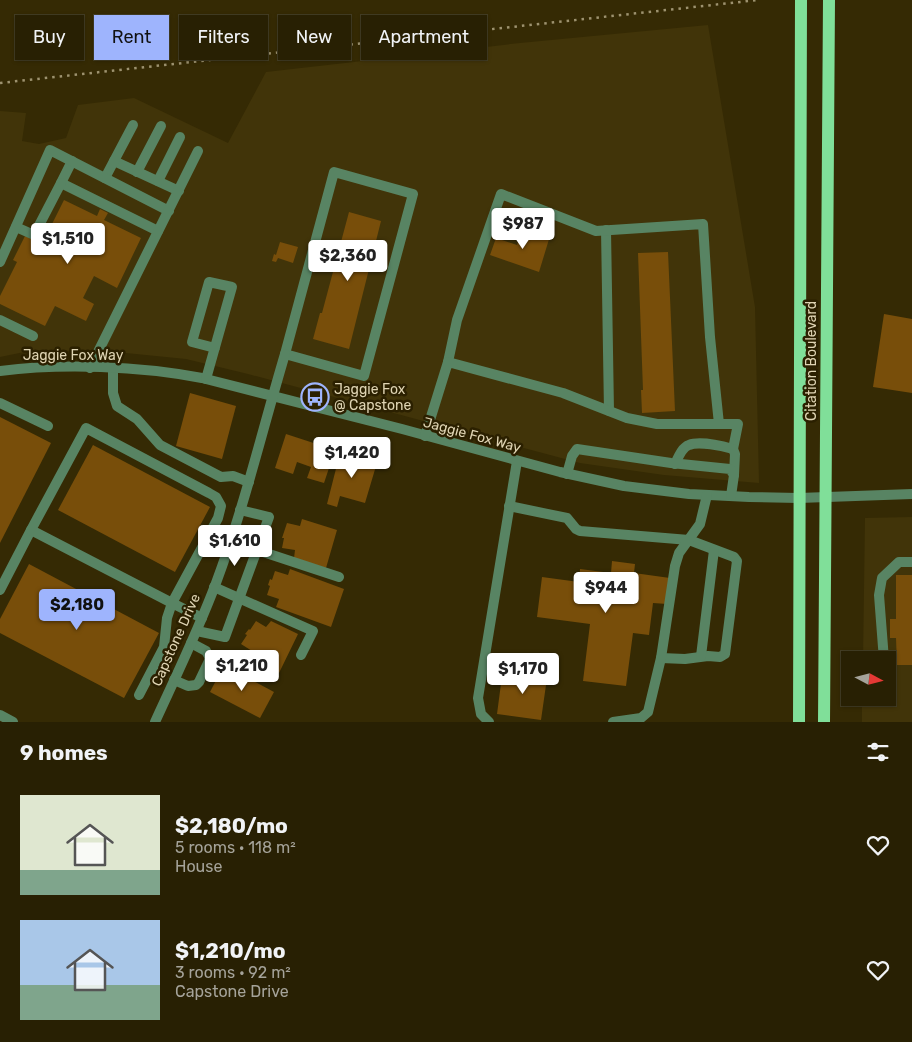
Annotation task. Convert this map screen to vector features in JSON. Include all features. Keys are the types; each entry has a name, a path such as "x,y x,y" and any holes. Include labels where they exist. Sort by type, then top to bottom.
{"main road":[{"name":"Citation Boulevard","path":"799,722 801,0"},
{"name":"Citation Boulevard","path":"824,722 828,0"}],"street":[{"path":"105,178 134,125"},
{"path":"137,172 161,126"},
{"path":"158,181 180,137"},
{"path":"0,262 50,150 168,211"},
{"path":"90,368 198,151"},
{"path":"16,227 34,235 72,161"},
{"path":"114,161 178,191"},
{"name":"Capstone Drive","path":"155,722 202,618 230,542 285,354 334,172 414,194 364,376 285,354"},
{"path":"61,183 158,231"},
{"path":"425,436 448,362 457,320 501,194 596,230 702,224 719,424"},
{"path":"606,230 610,411"},
{"path":"206,379 215,348 232,287 209,282 192,342 215,348"},
{"path":"0,320 33,336"},
{"path":"448,362 563,393 627,418 657,424 738,424 733,449 735,454 734,475 730,496"},
{"name":"Jaggie Fox Way","path":"0,371 34,368 113,368 168,371 272,396 567,474 624,486 707,495 799,498 912,494"},
{"path":"113,368 113,393 117,406 137,420 160,445 221,477 233,476 249,482"},
{"path":"0,403 48,426"},
{"path":"0,590 86,428 209,493 219,502 221,511 172,603 167,618 164,647 139,695"},
{"path":"676,464 679,456 688,445 705,444 733,449"},
{"path":"567,474 572,456 577,449 676,464 730,469 734,475"},
{"path":"489,722 480,714 478,698 517,461"},
{"path":"613,722 642,718 648,712 661,658 675,566 679,554 700,524 707,495"},
{"path":"509,506 568,518 576,529 580,531 689,540 732,555 737,561 725,654 720,657 661,658"},
{"path":"196,631 226,637 269,517 240,510"},
{"path":"31,530 202,618"},
{"path":"230,542 339,577"},
{"path":"701,656 714,550"},
{"path":"883,651 879,595 882,578 899,562 912,562"},
{"path":"214,587 313,631 301,655"},
{"path":"174,680 188,686 196,686 209,662 210,658 206,651 191,643"},
{"path":"0,715 13,722"}],"shaded area":[{"path":"708,25 755,307 759,483 664,475 580,463 186,359 116,352 34,350 0,357 0,111 26,113 22,141 39,144 66,138 78,105 134,98 228,143 266,72 371,60 487,60 487,47"},
{"path":"912,517 912,722 862,722 862,706 896,706 896,651 863,651 865,518"}],"building":[{"path":"64,200 97,216 100,209 108,213 104,220 141,238 117,288 94,276 83,298 94,304 86,321 55,306 45,326 0,304 0,296 17,262 13,260 25,236 42,244"},
{"path":"349,212 381,221 349,349 313,339 320,313 322,313"},
{"path":"523,227 550,236 539,272 490,255 496,238 517,245"},
{"path":"280,242 298,247 293,263 278,258 276,262 272,261"},
{"path":"668,252 675,411 642,413 641,390 643,390 638,253"},
{"path":"884,314 912,319 912,393 873,387"},
{"path":"190,393 236,406 222,459 176,446"},
{"path":"0,417 51,443 0,543"},
{"path":"286,434 335,450 324,483 307,478 311,467 297,462 293,474 275,468"},
{"path":"93,445 210,507 175,572 58,510"},
{"path":"347,452 373,459 372,466 376,466 365,503 340,496 337,507 327,504 339,457 345,458"},
{"path":"302,519 337,530 326,568 294,558 295,550 282,548 284,538 282,538 287,523 300,526"},
{"path":"612,561 635,564 634,573 670,578 667,604 653,603 649,635 633,633 626,686 583,681 590,624 537,617 542,577 579,582 580,569 611,573"},
{"path":"29,564 159,633 124,698 0,633 0,619"},
{"path":"290,569 344,589 331,627 276,607 279,599 267,595 270,579 272,580 275,571 288,575"},
{"path":"896,575 912,575 912,665 897,665 896,638 890,638 890,619 896,619"},
{"path":"256,621 266,627 271,621 298,634 279,673 247,658 252,651 241,644 247,635 245,634"},
{"path":"224,665 274,692 260,718 210,692"},
{"path":"525,668 548,671 541,720 497,714 502,676 524,679"}],"railway":[{"path":"0,83 758,0"}],"place":[{"name":"Jaggie Fox @ Capstone","path":"315,397"}]}
